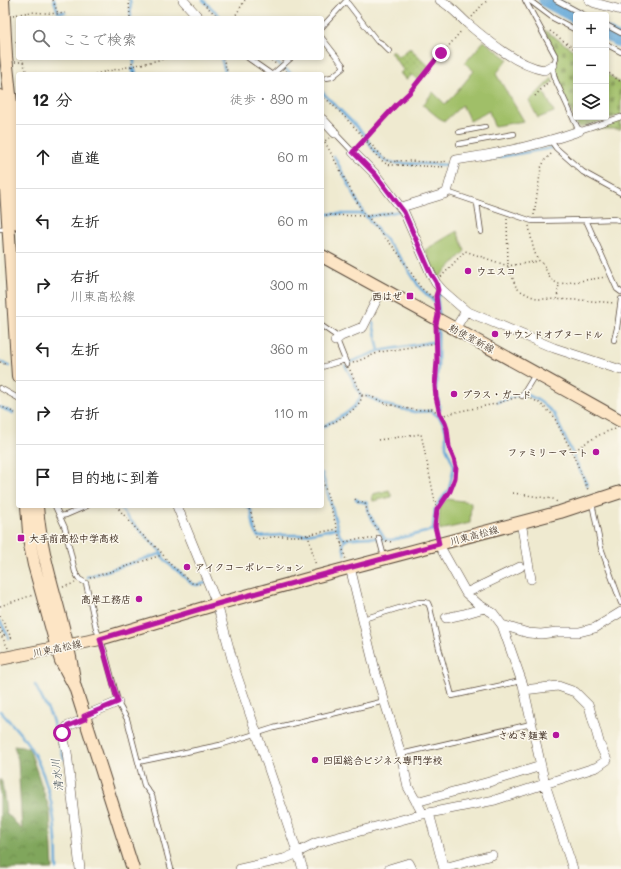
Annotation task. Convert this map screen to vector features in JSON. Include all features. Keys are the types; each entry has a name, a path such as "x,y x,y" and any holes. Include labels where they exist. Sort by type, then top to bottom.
{"street":[{"path":"3,0 9,83 15,372"},
{"path":"183,0 197,16"},
{"path":"440,0 449,5 467,23 497,48 534,68 544,70 554,65"},
{"path":"589,0 599,5 621,10"},
{"path":"0,96 11,227"},
{"path":"324,121 334,133"},
{"path":"402,209 405,206 447,192 455,163 526,147 553,144 579,131"},
{"path":"353,152 375,174 404,212 431,274 436,282 443,291 466,311 554,348 621,370"},
{"name":"勅使室新線","path":"324,257 536,372 621,424"},
{"path":"336,340 341,336 363,327 382,289"},
{"path":"455,329 466,311"},
{"name":"川東高松線","path":"0,659 100,639 217,604 521,522 592,502 621,492"},
{"path":"27,508 30,545 41,592 52,628 62,647"},
{"path":"37,508 40,537 62,647 133,869"},
{"path":"178,508 217,604 235,670 303,869"},
{"path":"521,522 531,579"},
{"path":"439,544 466,593 484,608 493,613 502,625 524,690 545,784 573,869"},
{"path":"350,567 376,674 401,754 408,787 416,802 426,813 444,868 492,855"},
{"path":"466,593 520,567"},
{"path":"446,618 484,608"},
{"path":"502,625 528,633 541,634 579,632 595,628 621,612"},
{"path":"240,869 266,866 316,843 426,813 495,800 597,767 607,760 600,745 589,706 575,692 558,686 524,690"},
{"path":"80,869 67,752 62,733 68,726 118,702"},
{"path":"416,802 541,766"},
{"path":"389,869 409,863 412,869"}],"lane":[{"path":"324,25 346,0 377,41 389,51"},
{"path":"525,0 556,57 554,75 579,131 621,117"},
{"path":"529,0 553,18 573,28"},
{"path":"556,0 578,12"},
{"path":"609,27 621,33"},
{"path":"324,41 343,66 343,68 332,77 326,78"},
{"path":"609,46 621,52"},
{"path":"251,60 269,72"},
{"path":"274,72 289,60"},
{"path":"458,132 485,128"},
{"path":"334,133 353,152"},
{"path":"459,144 514,134"},
{"path":"553,144 583,172 621,193"},
{"path":"447,192 531,221 618,220"},
{"path":"477,203 482,232"},
{"path":"586,220 611,277 617,289 621,293"},
{"path":"614,340 618,328 621,299"},
{"path":"324,327 333,333 346,363 324,367"},
{"path":"522,396 536,372"},
{"path":"0,388 16,397"},
{"path":"592,502 601,548 621,603"},
{"path":"56,508 65,528 75,572 77,576 86,583 96,628 118,702 127,719 144,785 152,796 171,869"},
{"path":"60,516 82,508"},
{"path":"381,539 385,558"},
{"path":"363,619 419,602 428,604 452,696 521,680"},
{"path":"138,762 220,745 274,728 385,700"},
{"path":"401,754 532,724"}],"path":[{"path":"53,0 58,14"},
{"path":"129,0 130,16"},
{"path":"235,16 246,0"},
{"path":"353,152 428,72 482,5 488,0"},
{"path":"203,3 217,16"},
{"path":"11,15 31,12 58,14 65,13"},
{"path":"539,24 573,48"},
{"path":"132,60 132,67 134,72"},
{"path":"106,72 160,60"},
{"path":"223,60 227,72"},
{"path":"14,62 24,62 27,72"},
{"path":"609,73 621,82"},
{"path":"535,96 554,75"},
{"path":"324,97 386,160 395,162 455,163"},
{"path":"366,138 368,144 384,162 388,164 421,167 455,163"},
{"path":"325,142 364,215"},
{"path":"553,144 541,168 531,221 533,247 537,259 543,264 551,280 559,284 611,277"},
{"path":"324,215 367,216 402,209"},
{"path":"507,213 508,266 516,287 523,293 540,299 620,303"},
{"path":"367,216 399,254 421,288 437,301"},
{"path":"437,510 450,491 455,478 456,467 449,447 448,435 441,415 435,386 438,320 436,296 438,290 436,282 465,251 508,266 539,261"},
{"path":"557,299 559,284"},
{"path":"324,427 349,413 359,402 362,395 346,363 380,352 436,343"},
{"path":"0,362 15,372"},
{"path":"362,395 370,396 387,404 414,410 432,409 441,415"},
{"path":"441,415 495,404 522,396 538,402 553,415 572,452 592,502"},
{"path":"0,406 15,413"},
{"path":"572,452 621,424"},
{"path":"378,440 421,434 437,510 435,526 439,544"},
{"path":"324,484 344,556 350,567"},
{"path":"513,493 553,499 557,502"},
{"path":"355,499 358,502 366,504 370,518 381,539"},
{"path":"119,508 139,532 157,548 170,564 192,583 196,584 208,582"},
{"path":"248,508 251,513 257,539 308,535 337,529"},
{"path":"308,535 318,576"},
{"path":"341,544 359,539 381,539 392,542"},
{"path":"62,587 162,554"},
{"path":"0,606 22,597 41,592"},
{"path":"0,616 12,639"},
{"path":"0,628 4,638 0,633"}],"green space":[{"path":"543,29 573,50 573,115 561,90 556,75 555,68 558,58"},
{"path":"484,41 508,59 496,74 524,121 494,126 489,111 470,121 462,105 445,121 423,105 433,92 445,104 455,94 474,71 465,63"},
{"path":"410,48 430,67 419,81 412,75 406,80 400,73 403,70 390,52 393,50 398,57"},
{"path":"609,75 621,84 621,115 609,119"},
{"path":"552,78 553,81 543,90 554,112 538,118 529,101"},
{"path":"621,119 621,129 588,129"},
{"path":"575,120 605,120 579,128"},
{"path":"457,231 465,251 438,279 425,250"},
{"path":"389,490 392,497 373,501 373,494"},
{"path":"447,499 471,502 470,523 440,530 440,507"},
{"path":"14,746 29,748 50,811 53,869 0,869 0,779 2,782 6,812 22,830 18,760"}],"waterway":[{"path":"54,0 58,12 65,12"},
{"path":"130,0 131,16"},
{"path":"203,0 220,16"},
{"path":"545,0 573,15"},
{"path":"609,35 621,42"},
{"path":"222,60 225,71"},
{"path":"274,60 289,72"},
{"path":"134,68 135,72"},
{"path":"324,94 365,135 373,149 385,161 394,163 453,165"},
{"path":"493,158 552,148"},
{"path":"334,156 364,214 400,257 420,288 436,303 438,303"},
{"path":"367,217 400,211"},
{"path":"324,214 364,214"},
{"path":"439,314 437,297 441,293"},
{"path":"373,323 379,351"},
{"path":"438,327 438,366 436,389 440,410"},
{"path":"348,363 379,351 432,342"},
{"path":"0,361 9,366"},
{"path":"324,426 349,411 358,402 361,396 345,365"},
{"path":"498,402 524,395 534,398 551,411 554,414 587,485"},
{"path":"366,396 386,405 414,412 431,411 439,417 444,424 446,432 446,447 454,466 449,489 437,505"},
{"path":"0,407 13,413"},
{"path":"324,480 340,536 344,539 368,537 391,540 433,529"},
{"path":"356,499 367,503 369,514 385,539"},
{"path":"120,508 163,554 162,556"},
{"path":"248,508 251,510 254,528 258,537 301,535 338,528"},
{"path":"434,532 433,527 435,509"},
{"path":"345,555 343,544 345,540 347,540"},
{"path":"87,577 160,554 192,584 197,585 206,583"},
{"name":"清水川","path":"0,621 9,638"},
{"name":"清水川","path":"35,685 51,716 64,759"},
{"path":"0,711 28,744 43,773 52,804 56,837 57,869"}],"place":[{"name":"ウエスコ","path":"468,271"},
{"name":"西はぜ","path":"410,296"},
{"name":"サウンドオブヌードル","path":"495,334"},
{"name":"プラス・ガード","path":"454,394"},
{"name":"ファミリーマート","path":"596,452"},
{"name":"大手前高松中学高校","path":"21,538"},
{"name":"アイクコーポレーション","path":"187,567"},
{"name":"高岸工務店","path":"139,599"},
{"name":"さぬき麺業","path":"556,735"},
{"name":"四国総合ビジネス専門学校","path":"315,760"}],"route":[{"path":"62,733 68,726 85,719 84,716 118,702 100,639 217,604 439,544 435,526 437,510 450,491 455,478 456,464 449,447 447,429 440,414 435,391 437,361 436,324 438,315 436,296 438,290 436,282 431,274 404,212 375,174 353,152 397,104 405,98 428,72 441,53"}]}
